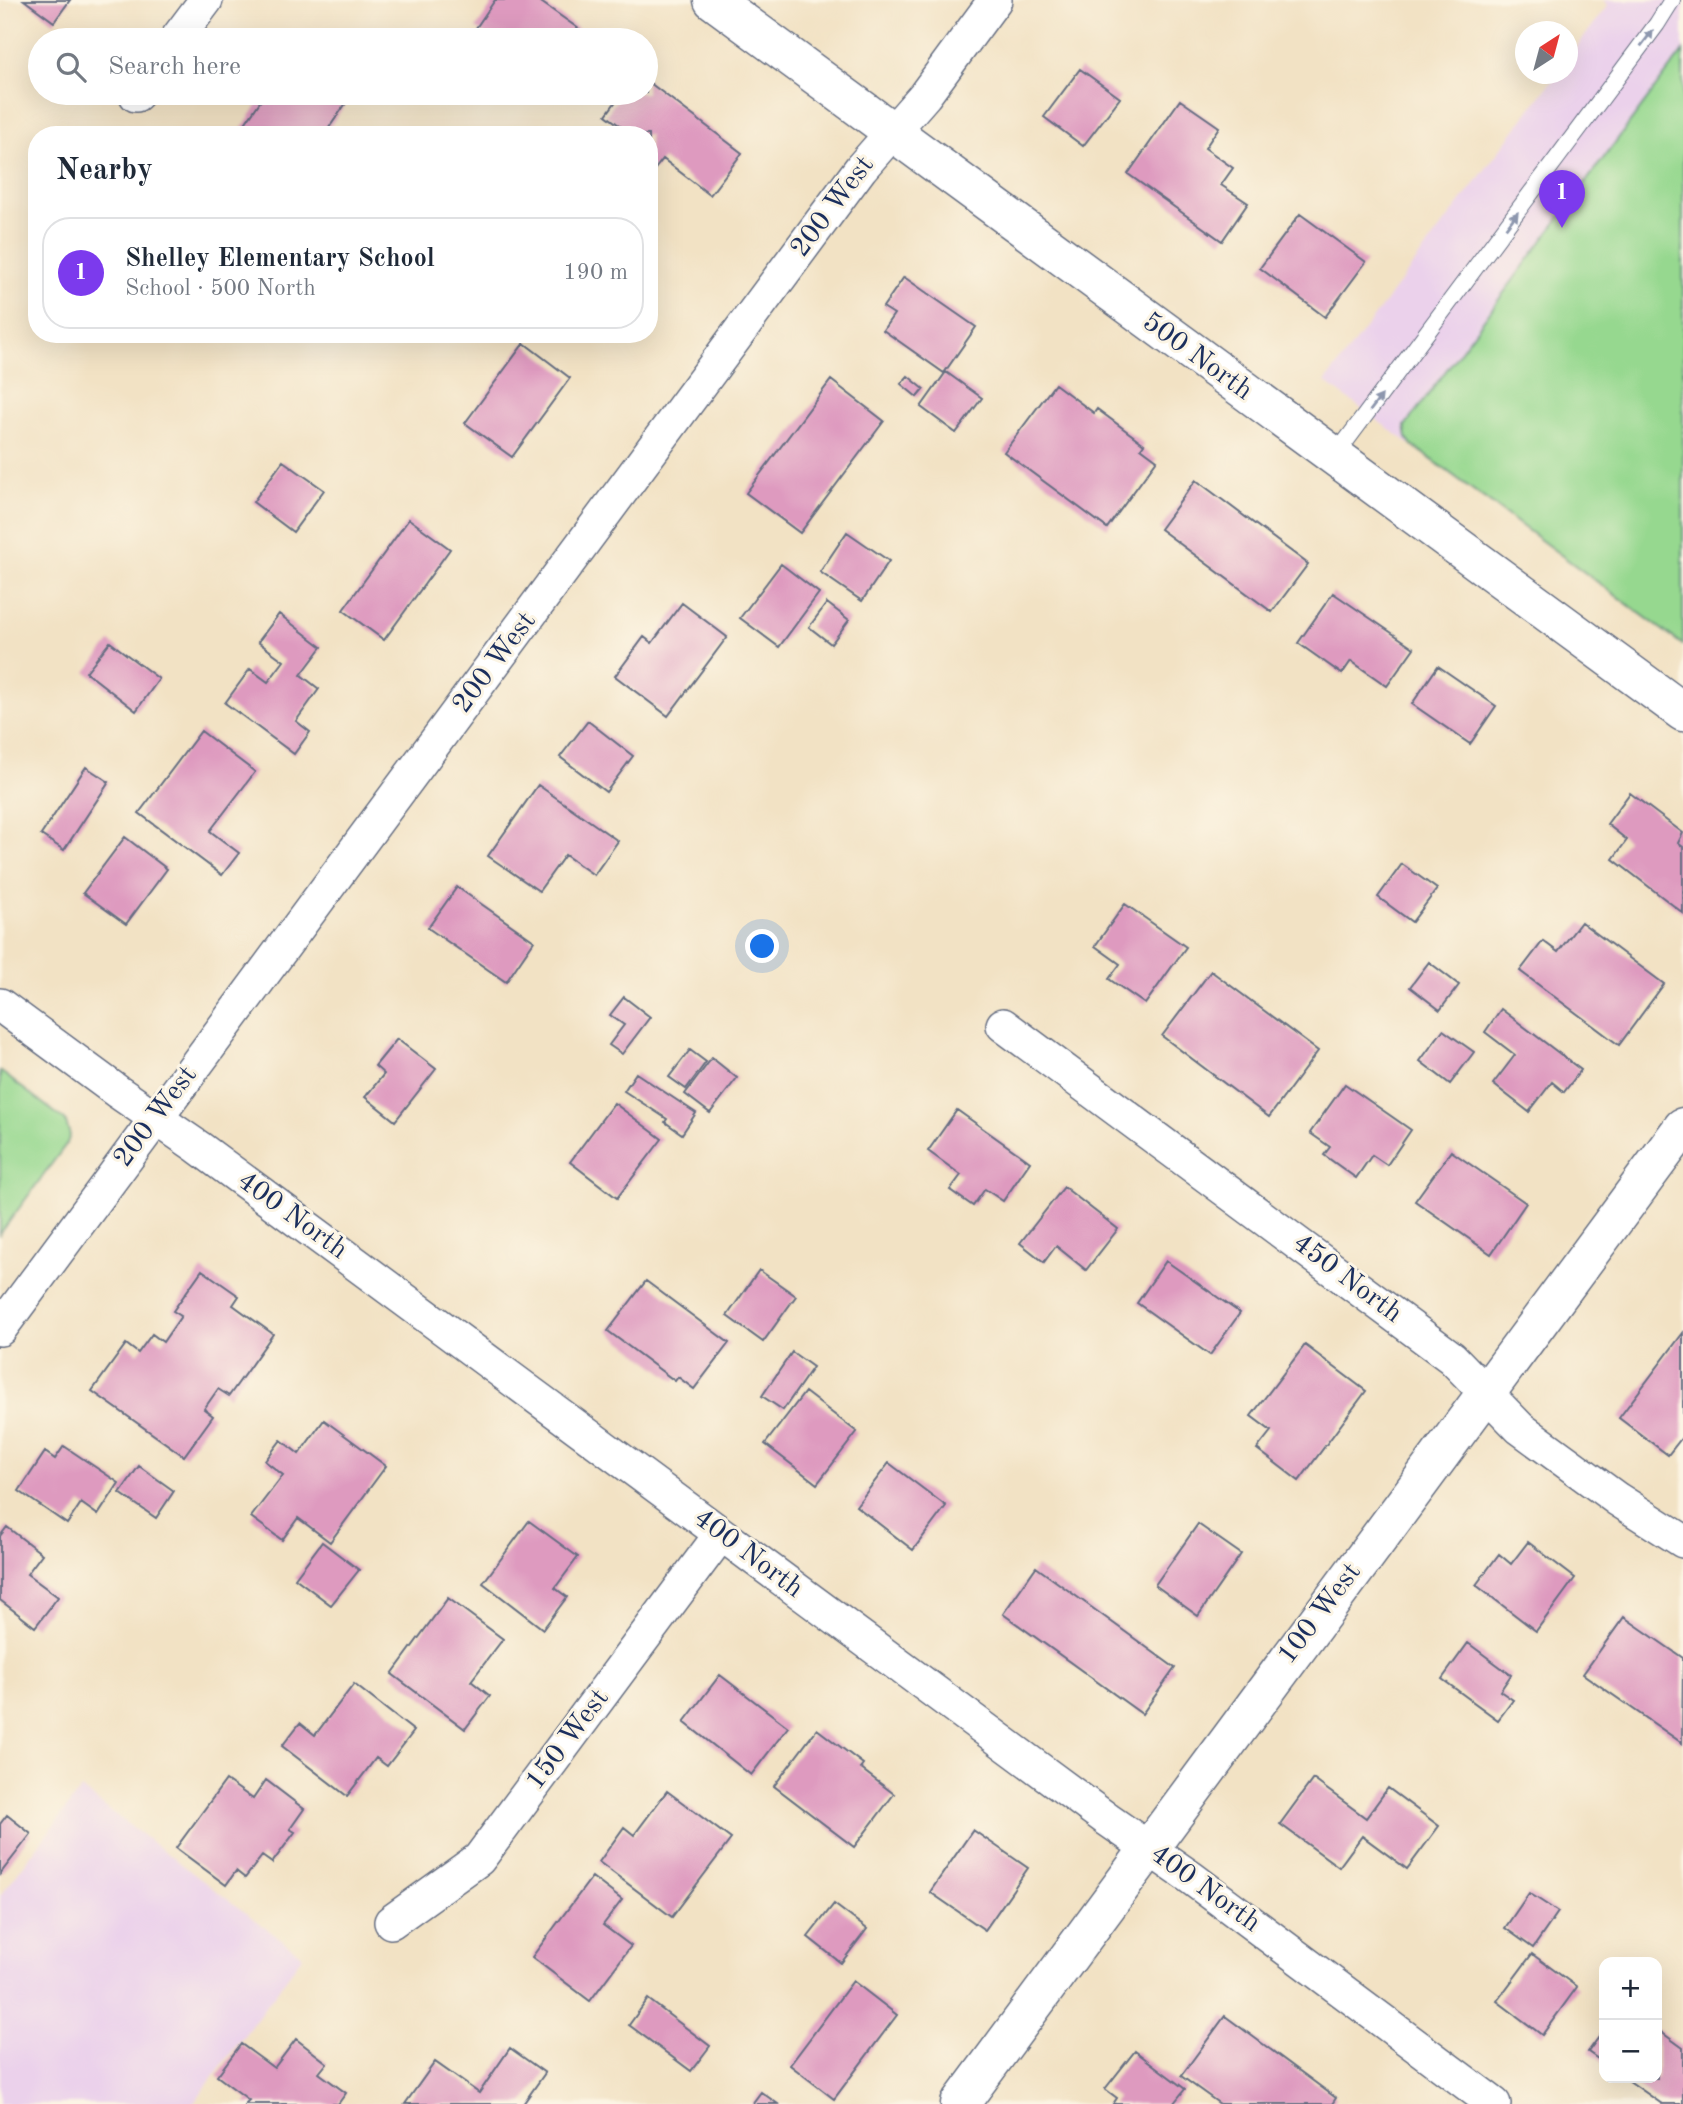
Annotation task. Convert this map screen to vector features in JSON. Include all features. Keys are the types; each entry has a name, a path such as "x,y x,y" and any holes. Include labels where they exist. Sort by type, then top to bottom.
{"street":[{"path":"185,28 206,0"},
{"name":"500 North","path":"713,0 1683,712"},
{"name":"200 West","path":"0,1329 861,168 925,95 995,0"},
{"name":"400 North","path":"0,1005 1494,2104"},
{"name":"450 North","path":"1003,1025 1452,1358 1520,1428 1627,1505 1683,1541"},
{"name":"100 West","path":"960,2104 1683,1126"},
{"name":"150 West","path":"391,1922 479,1859 721,1534"}],"lane":[{"path":"1334,457 1657,24 1672,0"}],"shaded area":[{"path":"1603,0 1683,0 1683,645 1325,382 1549,84 1578,84 1578,46 1608,5"},
{"path":"81,1789 303,1956 193,2104 0,2104 0,1896"}],"green space":[{"path":"1683,51 1683,645 1412,445 1407,438 1405,426"},
{"path":"0,1071 65,1120 70,1135 67,1143 0,1234"}],"building":[{"path":"24,0 70,0 54,22"},
{"path":"495,0 538,0 578,28 476,28"},
{"path":"1080,69 1120,98 1083,146 1044,117"},
{"path":"658,89 742,153 710,195 663,159 658,165 658,126 620,126 606,115 613,105 658,105"},
{"path":"1180,100 1219,127 1205,148 1233,168 1221,185 1248,203 1222,241 1128,174"},
{"path":"258,105 345,105 330,126 243,126"},
{"path":"1300,214 1366,262 1325,317 1260,268"},
{"path":"904,277 976,327 944,373 883,330 894,314 883,307"},
{"path":"524,343 570,378 512,457 465,423"},
{"path":"946,372 982,398 956,433 921,407"},
{"path":"908,376 924,389 917,397 901,384"},
{"path":"831,380 884,421 800,533 746,493"},
{"path":"1055,384 1094,413 1097,409 1144,444 1141,448 1157,460 1107,528 1004,452"},
{"path":"283,461 324,490 293,532 253,502"},
{"path":"1196,480 1308,564 1272,612 1160,529"},
{"path":"409,519 450,549 384,640 343,610"},
{"path":"847,532 889,561 862,601 820,572"},
{"path":"781,564 819,593 779,647 740,618"},
{"path":"1333,593 1414,648 1387,686 1351,661 1342,674 1298,643"},
{"path":"682,603 727,637 668,716 615,676 644,637 652,643"},
{"path":"827,603 849,620 831,644 809,627"},
{"path":"279,614 322,647 301,675 319,689 296,721 310,732 294,754 225,703 250,669 268,682 284,661 258,642"},
{"path":"110,642 159,679 136,711 86,672"},
{"path":"1438,666 1496,706 1470,744 1412,704"},
{"path":"588,721 633,756 606,792 560,757"},
{"path":"201,731 255,772 210,831 239,853 222,875 139,813"},
{"path":"86,767 109,782 64,850 41,835"},
{"path":"538,785 618,841 594,875 565,855 539,891 488,856"},
{"path":"1630,793 1683,833 1678,843 1683,847 1683,913 1613,859 1627,840 1607,824"},
{"path":"125,837 167,869 126,924 83,893"},
{"path":"1402,864 1437,889 1412,922 1378,897"},
{"path":"457,887 534,941 506,982 428,928"},
{"path":"1125,904 1186,947 1145,1004 1109,979 1120,964 1095,946"},
{"path":"1581,922 1664,984 1619,1045 1520,971 1543,941 1558,952"},
{"path":"1429,962 1459,985 1440,1010 1410,987"},
{"path":"1211,971 1318,1051 1269,1117 1162,1036"},
{"path":"624,997 650,1017 622,1054 609,1045 624,1025 610,1015"},
{"path":"1501,1009 1581,1070 1564,1092 1552,1082 1529,1112 1493,1084 1515,1055 1485,1032"},
{"path":"1443,1030 1474,1052 1450,1084 1420,1061"},
{"path":"397,1039 436,1069 395,1121 365,1097 384,1074 375,1066"},
{"path":"690,1050 706,1062 686,1089 669,1077"},
{"path":"712,1058 737,1078 710,1113 685,1094"},
{"path":"636,1073 696,1113 682,1134 665,1122 667,1119 624,1091"},
{"path":"1345,1084 1411,1130 1387,1165 1372,1155 1356,1178 1324,1155 1330,1147 1310,1133"},
{"path":"614,1103 662,1139 617,1198 570,1162"},
{"path":"957,1110 1030,1162 1003,1201 985,1189 973,1206 950,1190 961,1175 928,1151"},
{"path":"1451,1151 1526,1203 1491,1254 1415,1201"},
{"path":"1064,1187 1118,1229 1086,1270 1056,1246 1044,1262 1020,1243"},
{"path":"1166,1261 1240,1313 1210,1355 1137,1303"},
{"path":"202,1270 239,1296 233,1305 273,1334 229,1396 218,1389 204,1409 213,1416 184,1456 92,1391 126,1344 138,1353 152,1334 163,1342 181,1316 173,1311"},
{"path":"759,1270 796,1296 763,1342 727,1316"},
{"path":"646,1281 729,1343 694,1389 678,1377 675,1381 608,1331"},
{"path":"1683,1333 1683,1436 1668,1455 1619,1418"},
{"path":"1305,1345 1366,1391 1299,1481 1257,1449 1271,1431 1251,1416"},
{"path":"792,1352 813,1367 783,1410 762,1396"},
{"path":"805,1392 857,1432 817,1484 765,1444"},
{"path":"324,1420 386,1466 330,1542 298,1518 282,1540 251,1517 283,1475 265,1461 281,1440 299,1454"},
{"path":"64,1446 119,1483 98,1515 81,1503 67,1524 19,1491 45,1452 55,1459"},
{"path":"889,1463 946,1506 913,1550 856,1506"},
{"path":"139,1466 174,1491 156,1518 120,1493"},
{"path":"529,1521 578,1557 555,1588 567,1597 543,1629 483,1583"},
{"path":"1198,1524 1241,1554 1198,1616 1155,1585"},
{"path":"7,1527 42,1554 27,1574 58,1597 35,1627 0,1600 0,1536"},
{"path":"322,1542 359,1570 331,1605 295,1578"},
{"path":"1528,1542 1575,1578 1536,1631 1476,1585 1499,1554 1511,1564"},
{"path":"1036,1567 1175,1668 1142,1714 1003,1614"},
{"path":"448,1598 503,1639 471,1681 490,1696 465,1729 392,1674"},
{"path":"1624,1617 1683,1658 1682,1743 1583,1674"},
{"path":"1468,1643 1511,1675 1500,1691 1513,1700 1498,1720 1442,1679"},
{"path":"720,1675 788,1727 751,1775 684,1722"},
{"path":"354,1684 414,1731 387,1766 376,1758 347,1796 282,1746 300,1723 315,1735"},
{"path":"817,1729 863,1764 860,1768 894,1794 854,1847 774,1786"},
{"path":"1313,1779 1366,1818 1388,1788 1439,1826 1407,1869 1362,1836 1339,1867 1280,1824"},
{"path":"226,1780 253,1799 266,1780 304,1809 290,1829 295,1832 272,1863 262,1856 245,1878 236,1871 226,1885 176,1848"},
{"path":"667,1791 731,1839 672,1917 599,1862 624,1827 634,1835"},
{"path":"7,1815 31,1834 0,1874 0,1824"},
{"path":"973,1830 1028,1868 985,1930 930,1892"},
{"path":"592,1877 622,1900 603,1925 631,1946 590,2001 532,1957"},
{"path":"1529,1893 1558,1912 1533,1948 1505,1928"},
{"path":"834,1904 867,1929 841,1963 808,1937"},
{"path":"1532,1954 1577,1987 1542,2035 1497,2001"},
{"path":"853,1981 897,2015 834,2099 790,2065"},
{"path":"648,1999 710,2046 691,2071 629,2025"},
{"path":"1225,2016 1336,2098 1332,2104 1220,2104 1181,2076"},
{"path":"1662,2033 1683,2048 1683,2104 1662,2104 1632,2083 1662,2083"},
{"path":"1599,2037 1599,2060 1588,2052"},
{"path":"296,2039 327,2063 319,2073 346,2093 338,2104 245,2104 249,2100 217,2076 241,2044 274,2068"},
{"path":"510,2048 545,2073 523,2104 405,2104 435,2062 479,2093"},
{"path":"1135,2051 1185,2089 1173,2104 1113,2104 1117,2098 1105,2089"},
{"path":"761,2092 778,2104 752,2104"}],"place":[{"name":"Shelley Elementary School","path":"1562,228"}]}
